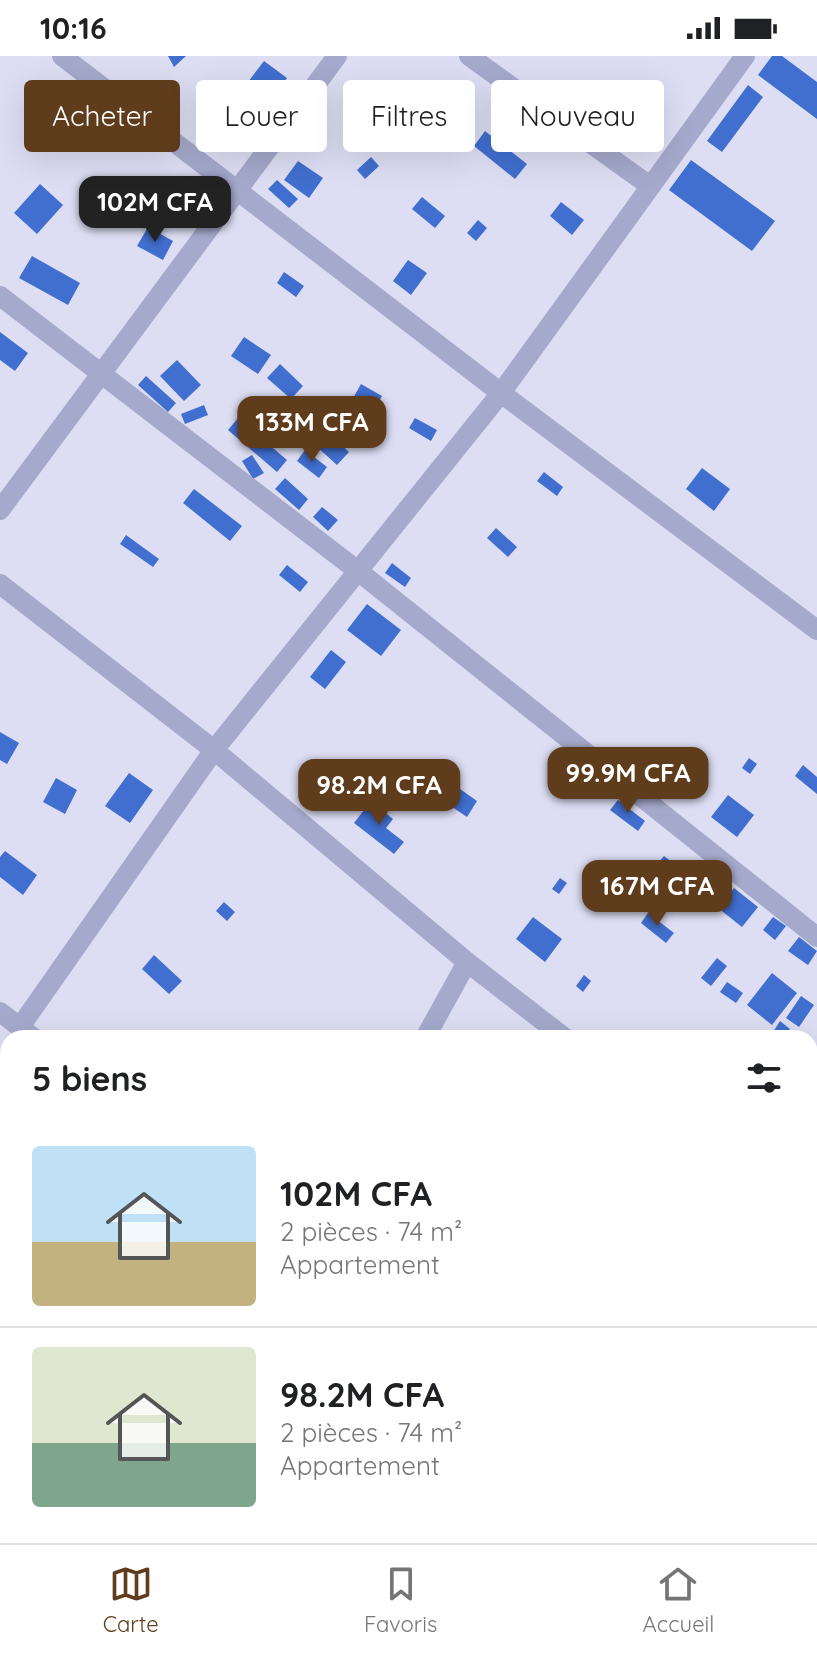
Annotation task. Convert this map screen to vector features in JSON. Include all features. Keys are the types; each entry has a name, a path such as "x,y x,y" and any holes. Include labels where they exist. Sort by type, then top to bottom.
{"street":[{"path":"62,56 501,393 817,630"},
{"path":"0,510 337,56"},
{"path":"469,56 650,186"},
{"path":"28,1030 214,750 501,393 745,56"},
{"path":"0,296 358,571 817,937"},
{"path":"0,584 214,750 467,962 555,1030"},
{"path":"429,1030 467,962"},
{"path":"0,1012 24,1030"}],"building":[{"path":"168,56 186,56 174,67"},
{"path":"772,56 782,56 817,82 817,119 758,75"},
{"path":"264,61 287,78 286,80 249,80"},
{"path":"748,85 763,97 722,152 707,141"},
{"path":"485,131 491,136 491,152 512,152 527,164 515,179 475,145"},
{"path":"371,157 379,166 365,179 357,170"},
{"path":"691,160 775,221 752,251 669,190"},
{"path":"298,161 323,178 309,198 284,180"},
{"path":"277,180 298,199 289,208 268,189"},
{"path":"40,184 63,205 37,234 14,213"},
{"path":"94,185 115,203 100,220 80,202"},
{"path":"422,197 445,216 435,228 412,209"},
{"path":"561,202 584,220 572,235 550,216"},
{"path":"478,220 487,228 476,241 467,233"},
{"path":"148,227 173,241 163,260 137,246"},
{"path":"32,256 80,283 68,305 19,278"},
{"path":"408,260 427,273 411,295 393,281"},
{"path":"284,272 304,286 296,297 277,283"},
{"path":"0,332 28,353 15,371 0,360"},
{"path":"244,337 271,355 258,374 231,356"},
{"path":"177,360 201,385 184,401 160,376"},
{"path":"280,364 303,386 291,399 267,378"},
{"path":"146,376 176,403 168,412 138,385"},
{"path":"361,384 382,396 373,412 352,400"},
{"path":"204,405 208,415 185,424 181,414"},
{"path":"345,408 364,425 354,435 335,418"},
{"path":"238,418 287,460 277,472 228,430"},
{"path":"415,418 437,430 431,441 409,428"},
{"path":"329,433 349,452 337,465 316,446"},
{"path":"305,450 327,467 319,478 297,461"},
{"path":"252,455 264,473 253,479 242,461"},
{"path":"702,468 730,489 714,511 686,489"},
{"path":"544,472 563,487 557,496 537,481"},
{"path":"285,478 308,499 299,510 275,489"},
{"path":"194,489 242,526 230,541 183,503"},
{"path":"322,507 338,520 328,531 313,517"},
{"path":"496,528 517,547 508,557 487,538"},
{"path":"126,535 159,559 153,567 120,544"},
{"path":"392,563 411,578 405,587 385,573"},
{"path":"287,565 308,582 300,592 279,575"},
{"path":"367,604 401,630 381,656 347,630"},
{"path":"331,650 346,662 325,689 310,677"},
{"path":"0,732 19,743 7,764 0,760"},
{"path":"749,758 757,764 750,774 742,768"},
{"path":"803,765 817,777 817,794 795,776"},
{"path":"129,773 153,790 130,823 105,806"},
{"path":"56,778 77,790 65,814 43,802"},
{"path":"453,784 477,801 467,817 442,800"},
{"path":"728,795 754,815 737,837 711,817"},
{"path":"618,800 645,821 638,831 610,810"},
{"path":"371,801 393,819 386,828 404,842 394,854 354,823"},
{"path":"5,851 37,875 23,895 0,877 0,857"},
{"path":"664,856 676,865 665,878 654,868"},
{"path":"560,878 567,883 559,894 552,889"},
{"path":"734,888 758,907 742,927 718,908"},
{"path":"224,902 235,912 227,921 216,911"},
{"path":"648,913 674,933 666,943 641,923"},
{"path":"533,917 562,939 545,962 516,939"},
{"path":"773,917 786,926 775,940 763,930"},
{"path":"799,937 817,951 808,965 788,951"},
{"path":"154,955 182,981 169,994 142,969"},
{"path":"717,958 727,966 711,986 701,978"},
{"path":"772,973 797,993 772,1025 747,1005"},
{"path":"584,975 591,981 583,992 576,986"},
{"path":"727,982 743,993 736,1003 720,992"},
{"path":"801,996 814,1005 799,1027 786,1018"},
{"path":"780,1021 790,1029 789,1030 774,1030"}]}
